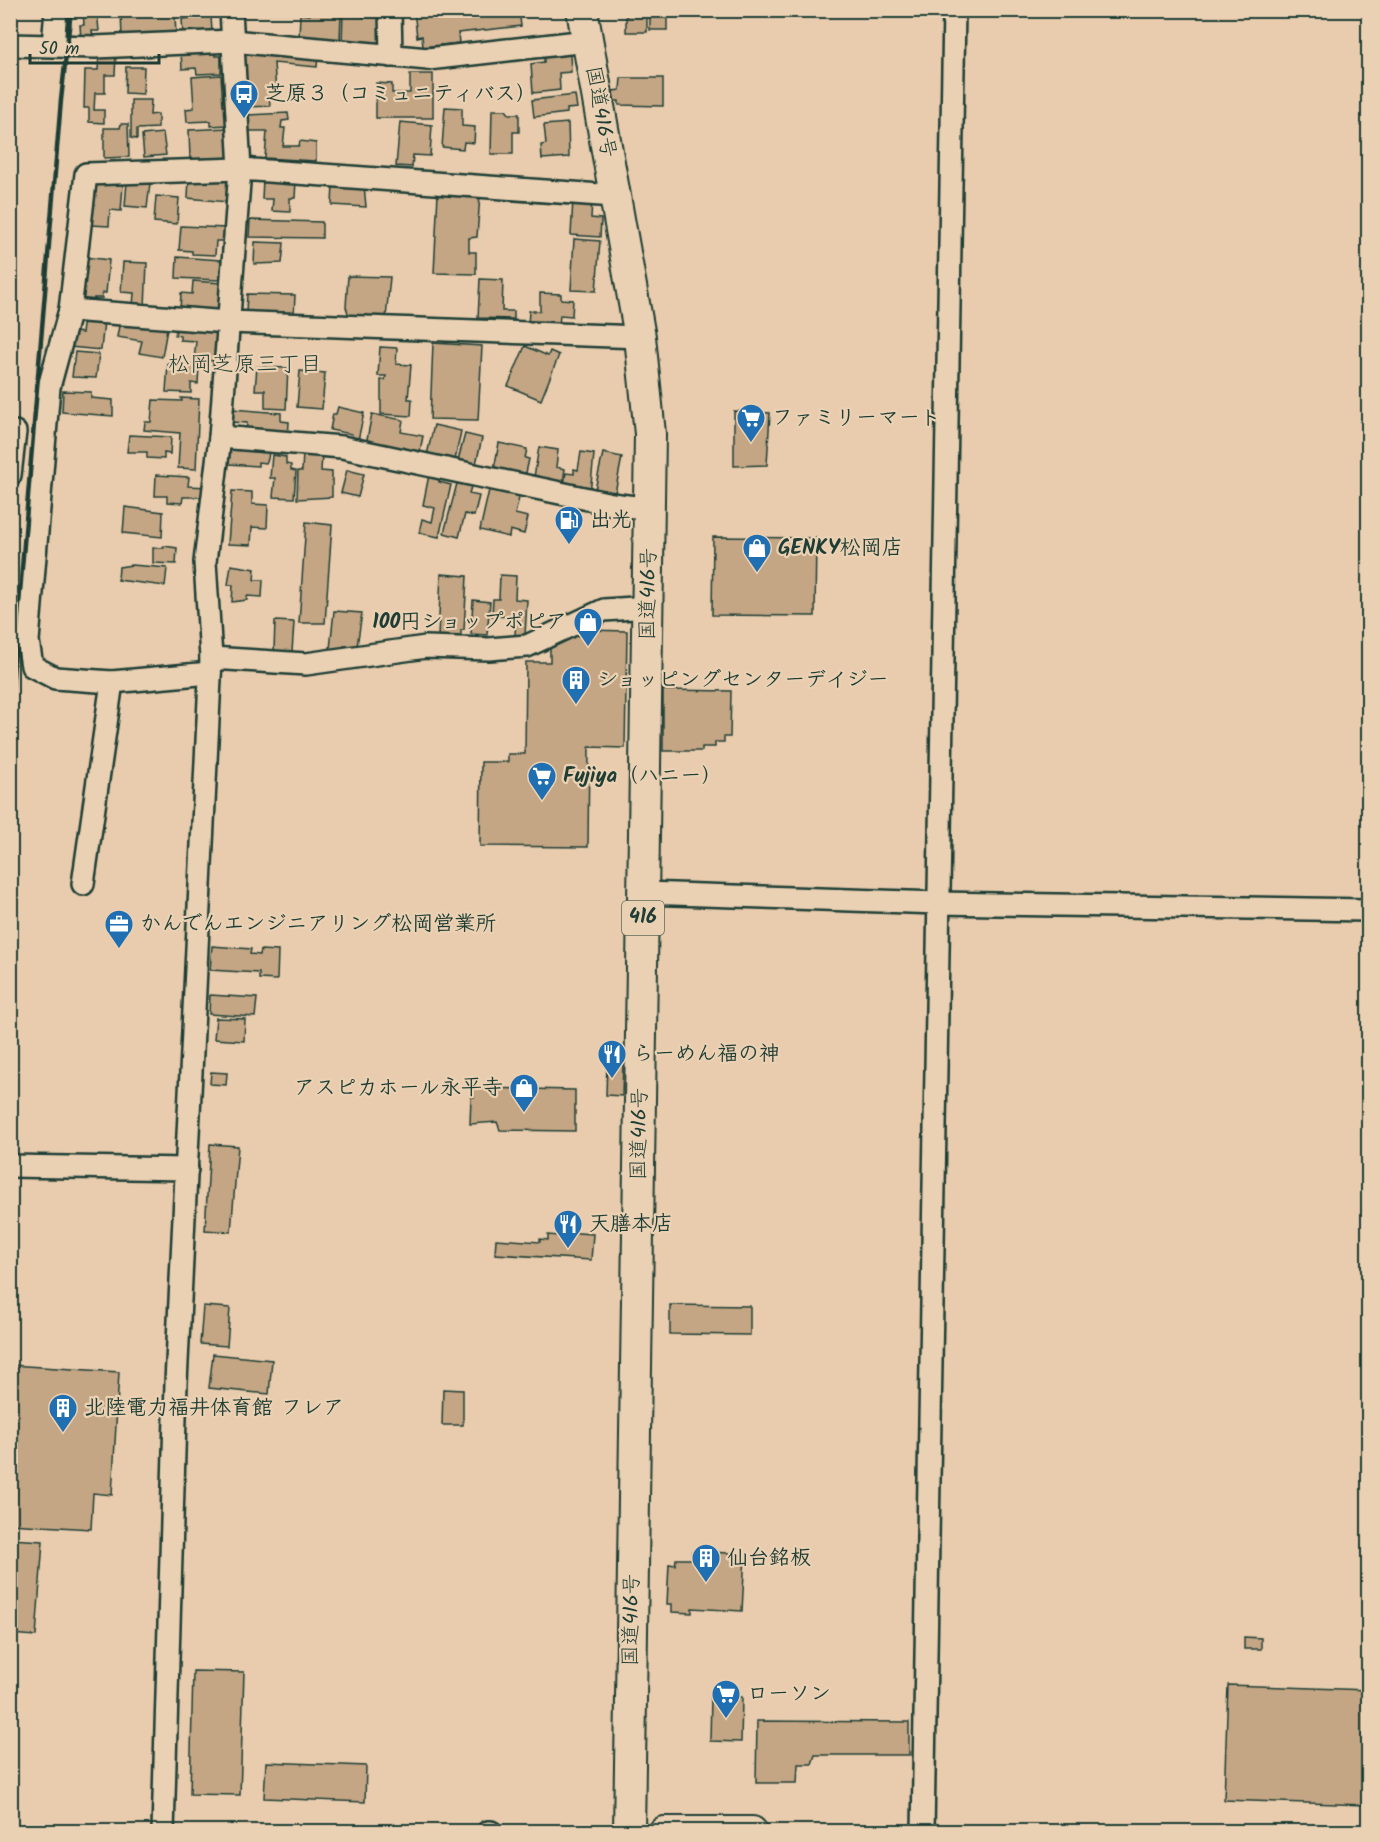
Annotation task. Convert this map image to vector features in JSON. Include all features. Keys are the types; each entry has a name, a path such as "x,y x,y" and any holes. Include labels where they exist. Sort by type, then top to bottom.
{"highway":[{"name":"国道416号","path":"582,10 639,337 648,402 649,607 629,1832"},
{"path":"664,1832 752,1832"}],"street":[{"path":"53,45 56,10"},
{"path":"164,1832 176,1383 211,665 205,562 220,437 240,168 231,10"},
{"path":"390,10 391,56"},
{"path":"922,1832 954,10"},
{"path":"10,45 95,47 232,40 428,59 587,41"},
{"path":"614,196 240,168 86,174 70,310 49,387 28,641 32,666 55,678 112,682 211,665 306,664 426,647 489,649 527,646 604,610 649,607"},
{"path":"70,310 228,321 639,337"},
{"path":"10,432 15,432 10,475"},
{"path":"220,437 342,447 612,504 650,509"},
{"path":"83,884 112,682"},
{"path":"644,893 938,903 1368,910"},
{"path":"10,1166 186,1169"}],"building":[{"path":"83,10 97,10 99,31 92,31 93,38 81,39 80,25 84,25"},
{"path":"158,10 159,16 175,15 176,36 122,38 121,11"},
{"path":"184,10 219,10 219,13 184,16"},
{"path":"343,10 364,10 363,17 381,18 379,46 342,44"},
{"path":"414,10 519,10 521,26 458,33 459,43 423,47 422,36 417,37"},
{"path":"626,10 667,10 667,30 650,30 650,17 647,17 647,32 626,32"},
{"path":"312,11 341,13 340,41 299,39 300,14 310,15"},
{"path":"211,16 212,32 183,35 182,19"},
{"path":"215,51 215,56 221,56 221,73 197,74 196,68 182,69 181,52"},
{"path":"243,51 318,53 317,67 274,63 276,92 269,93 270,106 247,107"},
{"path":"99,54 116,54 115,75 105,75 105,93 95,93 94,110 104,110 104,123 89,122 89,108 84,108 85,70 98,70"},
{"path":"570,55 571,72 559,73 560,90 533,93 531,64 544,62 544,57"},
{"path":"126,67 144,67 143,94 125,93"},
{"path":"410,74 433,74 433,118 376,118 376,83 392,84 392,93 410,93"},
{"path":"221,75 227,125 211,126 211,121 187,122 186,109 194,108 192,77"},
{"path":"621,78 663,78 663,106 619,105 619,101 612,101 613,91 620,90"},
{"path":"575,95 577,108 567,109 567,113 534,117 532,100"},
{"path":"131,100 151,100 150,115 158,114 158,128 137,129 137,139 131,138"},
{"path":"445,107 462,108 462,126 475,127 474,143 464,142 463,149 442,147"},
{"path":"492,110 506,110 509,114 519,114 519,132 513,132 513,154 491,154"},
{"path":"288,113 289,120 282,121 281,128 285,128 283,146 299,146 300,141 316,143 316,161 265,158 267,131 249,131 248,115"},
{"path":"400,122 432,125 430,156 413,155 412,167 396,166"},
{"path":"568,123 569,157 542,159 541,145 546,144 544,125"},
{"path":"121,124 128,124 129,157 104,158 104,128 120,128"},
{"path":"228,128 230,158 190,159 189,130"},
{"path":"163,133 166,155 144,157 142,135"},
{"path":"189,177 230,180 227,202 188,198"},
{"path":"263,179 296,180 295,198 290,198 290,212 272,211 273,199 262,199"},
{"path":"88,182 123,185 121,211 110,210 109,226 91,225 93,205"},
{"path":"127,182 150,183 147,208 125,206"},
{"path":"333,184 364,185 366,207 332,205"},
{"path":"438,193 480,195 477,237 469,238 469,252 476,252 476,274 434,273"},
{"path":"156,196 179,198 177,224 154,222"},
{"path":"573,199 592,201 591,218 601,219 600,237 571,235"},
{"path":"250,220 322,222 322,238 249,237"},
{"path":"181,226 226,228 226,241 216,241 215,255 192,254 192,251 179,250"},
{"path":"574,239 600,241 596,291 571,290"},
{"path":"255,242 284,243 282,263 254,264"},
{"path":"84,257 109,260 106,293 102,293 102,298 94,298 95,302 81,300"},
{"path":"177,257 221,260 220,280 176,278"},
{"path":"123,262 147,263 145,307 133,306 134,293 121,292"},
{"path":"348,276 390,277 386,318 349,316 346,307"},
{"path":"480,279 503,280 502,311 514,311 514,319 478,318"},
{"path":"193,281 221,283 219,314 180,311 181,293 192,294"},
{"path":"540,293 561,294 561,299 573,300 572,316 560,315 559,326 528,325 529,311 540,311"},
{"path":"247,294 295,295 294,316 246,312"},
{"path":"84,319 104,321 101,350 70,347 72,331 82,333"},
{"path":"120,320 167,329 162,357 139,353 142,341 117,337"},
{"path":"176,329 219,332 215,361 194,360 196,341 180,340 180,336 175,335"},
{"path":"433,343 482,346 478,420 430,419"},
{"path":"525,346 548,356 550,351 559,355 541,400 508,386"},
{"path":"380,347 397,348 396,364 411,365 408,399 412,399 411,416 381,414 381,380 385,380 386,376 378,376"},
{"path":"75,352 99,354 96,378 72,377"},
{"path":"168,363 199,365 198,384 191,383 191,393 166,392"},
{"path":"257,367 288,368 286,409 265,408 265,390 255,390"},
{"path":"300,371 325,373 322,409 297,407"},
{"path":"63,391 91,392 91,398 113,400 113,416 62,412"},
{"path":"181,398 199,399 196,469 178,468 180,433 144,430 145,422 151,422 153,400 182,401"},
{"path":"338,407 364,413 358,440 351,439 352,434 330,430 333,414 336,414"},
{"path":"232,409 281,413 281,421 289,422 288,439 246,436 247,423 231,422"},
{"path":"734,411 770,413 767,465 734,466"},
{"path":"372,414 403,420 401,432 423,436 419,456 396,451 397,447 386,445 384,448 366,444"},
{"path":"434,425 461,431 454,465 426,459"},
{"path":"465,434 482,438 475,468 457,464"},
{"path":"129,435 171,437 170,454 164,453 164,459 147,458 147,452 127,452"},
{"path":"499,443 527,449 525,458 529,459 526,473 494,469"},
{"path":"539,447 558,450 556,467 565,469 562,488 542,485 543,478 534,477"},
{"path":"230,448 269,451 268,459 266,463 258,462 258,466 229,464"},
{"path":"581,452 594,454 590,494 563,489 566,473 574,474 574,469 578,470"},
{"path":"303,453 322,454 321,471 332,472 332,497 297,499 298,471 302,471"},
{"path":"603,453 622,457 614,498 594,494"},
{"path":"272,455 286,457 286,464 291,465 291,470 296,471 294,498 273,497 275,478 270,478"},
{"path":"347,470 364,474 358,497 341,493"},
{"path":"156,475 189,477 188,486 208,487 208,497 183,497 182,503 167,502 167,496 155,496"},
{"path":"429,475 439,477 439,482 451,485 439,537 419,533 422,519 432,522 435,508 423,505"},
{"path":"459,476 473,479 469,494 479,496 474,516 465,514 459,537 444,533"},
{"path":"489,490 520,494 515,514 528,517 524,534 510,530 509,537 480,530"},
{"path":"232,491 252,492 252,504 268,505 267,528 252,527 251,545 228,544"},
{"path":"125,507 163,512 162,537 123,533"},
{"path":"306,522 332,525 325,623 299,623"},
{"path":"713,537 816,538 815,616 712,615"},
{"path":"164,546 177,548 176,564 153,563 153,548 164,548"},
{"path":"132,565 167,568 165,586 118,580 119,567"},
{"path":"231,565 255,569 254,580 263,580 262,597 247,596 247,600 232,602 233,585 228,585"},
{"path":"441,574 467,576 464,630 461,630 461,638 438,637"},
{"path":"500,575 516,576 515,599 527,600 525,636 515,635 516,617 492,616 493,599 499,599"},
{"path":"473,600 490,602 487,635 471,634"},
{"path":"334,611 362,613 357,646 344,646 341,650 330,649"},
{"path":"275,621 294,622 292,652 274,651"},
{"name":"ショッピングセンターデイジー","path":"587,630 627,631 625,748 589,747 588,847 480,846 481,762 508,762 508,754 525,754 526,662 550,662 550,648"},
{"path":"663,690 731,691 730,737 724,737 724,742 715,742 715,747 702,747 702,751 663,751"},
{"path":"212,946 251,949 250,954 260,955 261,950 278,951 277,980 259,979 259,973 210,970"},
{"path":"210,995 257,998 255,1017 209,1014"},
{"path":"216,1018 245,1019 244,1041 214,1039"},
{"path":"607,1061 623,1062 622,1096 606,1095"},
{"path":"211,1072 227,1073 226,1085 210,1084"},
{"path":"474,1088 575,1090 575,1131 500,1130 497,1122 470,1124 471,1097 474,1097"},
{"path":"210,1144 238,1146 231,1232 205,1230"},
{"path":"562,1232 593,1234 591,1260 495,1254 496,1239 540,1242 540,1239 548,1240 548,1235 560,1236"},
{"path":"670,1305 750,1306 750,1335 670,1334"},
{"path":"203,1306 230,1308 227,1346 200,1344"},
{"path":"213,1354 272,1360 269,1394 209,1388"},
{"name":"北陸電力福井体育館 フレア","path":"10,1365 119,1372 112,1495 93,1493 91,1529 10,1524"},
{"path":"443,1389 463,1390 463,1425 442,1425"},
{"path":"10,1539 43,1541 36,1636 10,1634"},
{"name":"仙台銘板","path":"692,1551 745,1554 742,1611 692,1608 692,1613 672,1612 672,1604 667,1604 669,1564 675,1565 676,1559 692,1559"},
{"path":"1244,1637 1261,1638 1261,1649 1244,1649"},
{"path":"193,1671 244,1672 240,1795 190,1794"},
{"path":"1228,1685 1368,1690 1365,1805 1224,1800"},
{"name":"ローソン","path":"711,1697 742,1697 741,1742 710,1741"},
{"path":"757,1721 909,1722 909,1755 815,1755 812,1764 798,1764 797,1783 756,1783"},
{"path":"266,1762 366,1766 365,1802 264,1798"}],"railway":[{"path":"10,712 61,100 71,10"}],"place":[{"name":"芝原３（コミュニティバス）","path":"244,120"},
{"name":"ファミリーマート","path":"751,444"},
{"name":"出光","path":"569,546"},
{"name":"GENKY松岡店","path":"757,574"},
{"name":"100円ショップポピア","path":"588,648"},
{"name":"ショッピングセンターデイジー","path":"576,706"},
{"name":"Fujiya（ハニー）","path":"542,802"},
{"name":"かんでんエンジニアリング松岡営業所","path":"119,950"},
{"name":"らーめん福の神","path":"612,1080"},
{"name":"アスピカホール永平寺","path":"524,1114"},
{"name":"天膳本店","path":"568,1250"},
{"name":"北陸電力福井体育館 フレア","path":"63,1434"},
{"name":"仙台銘板","path":"706,1584"},
{"name":"ローソン","path":"726,1720"}],"district":[{"name":"松岡芝原三丁目","path":"245,365"}]}
